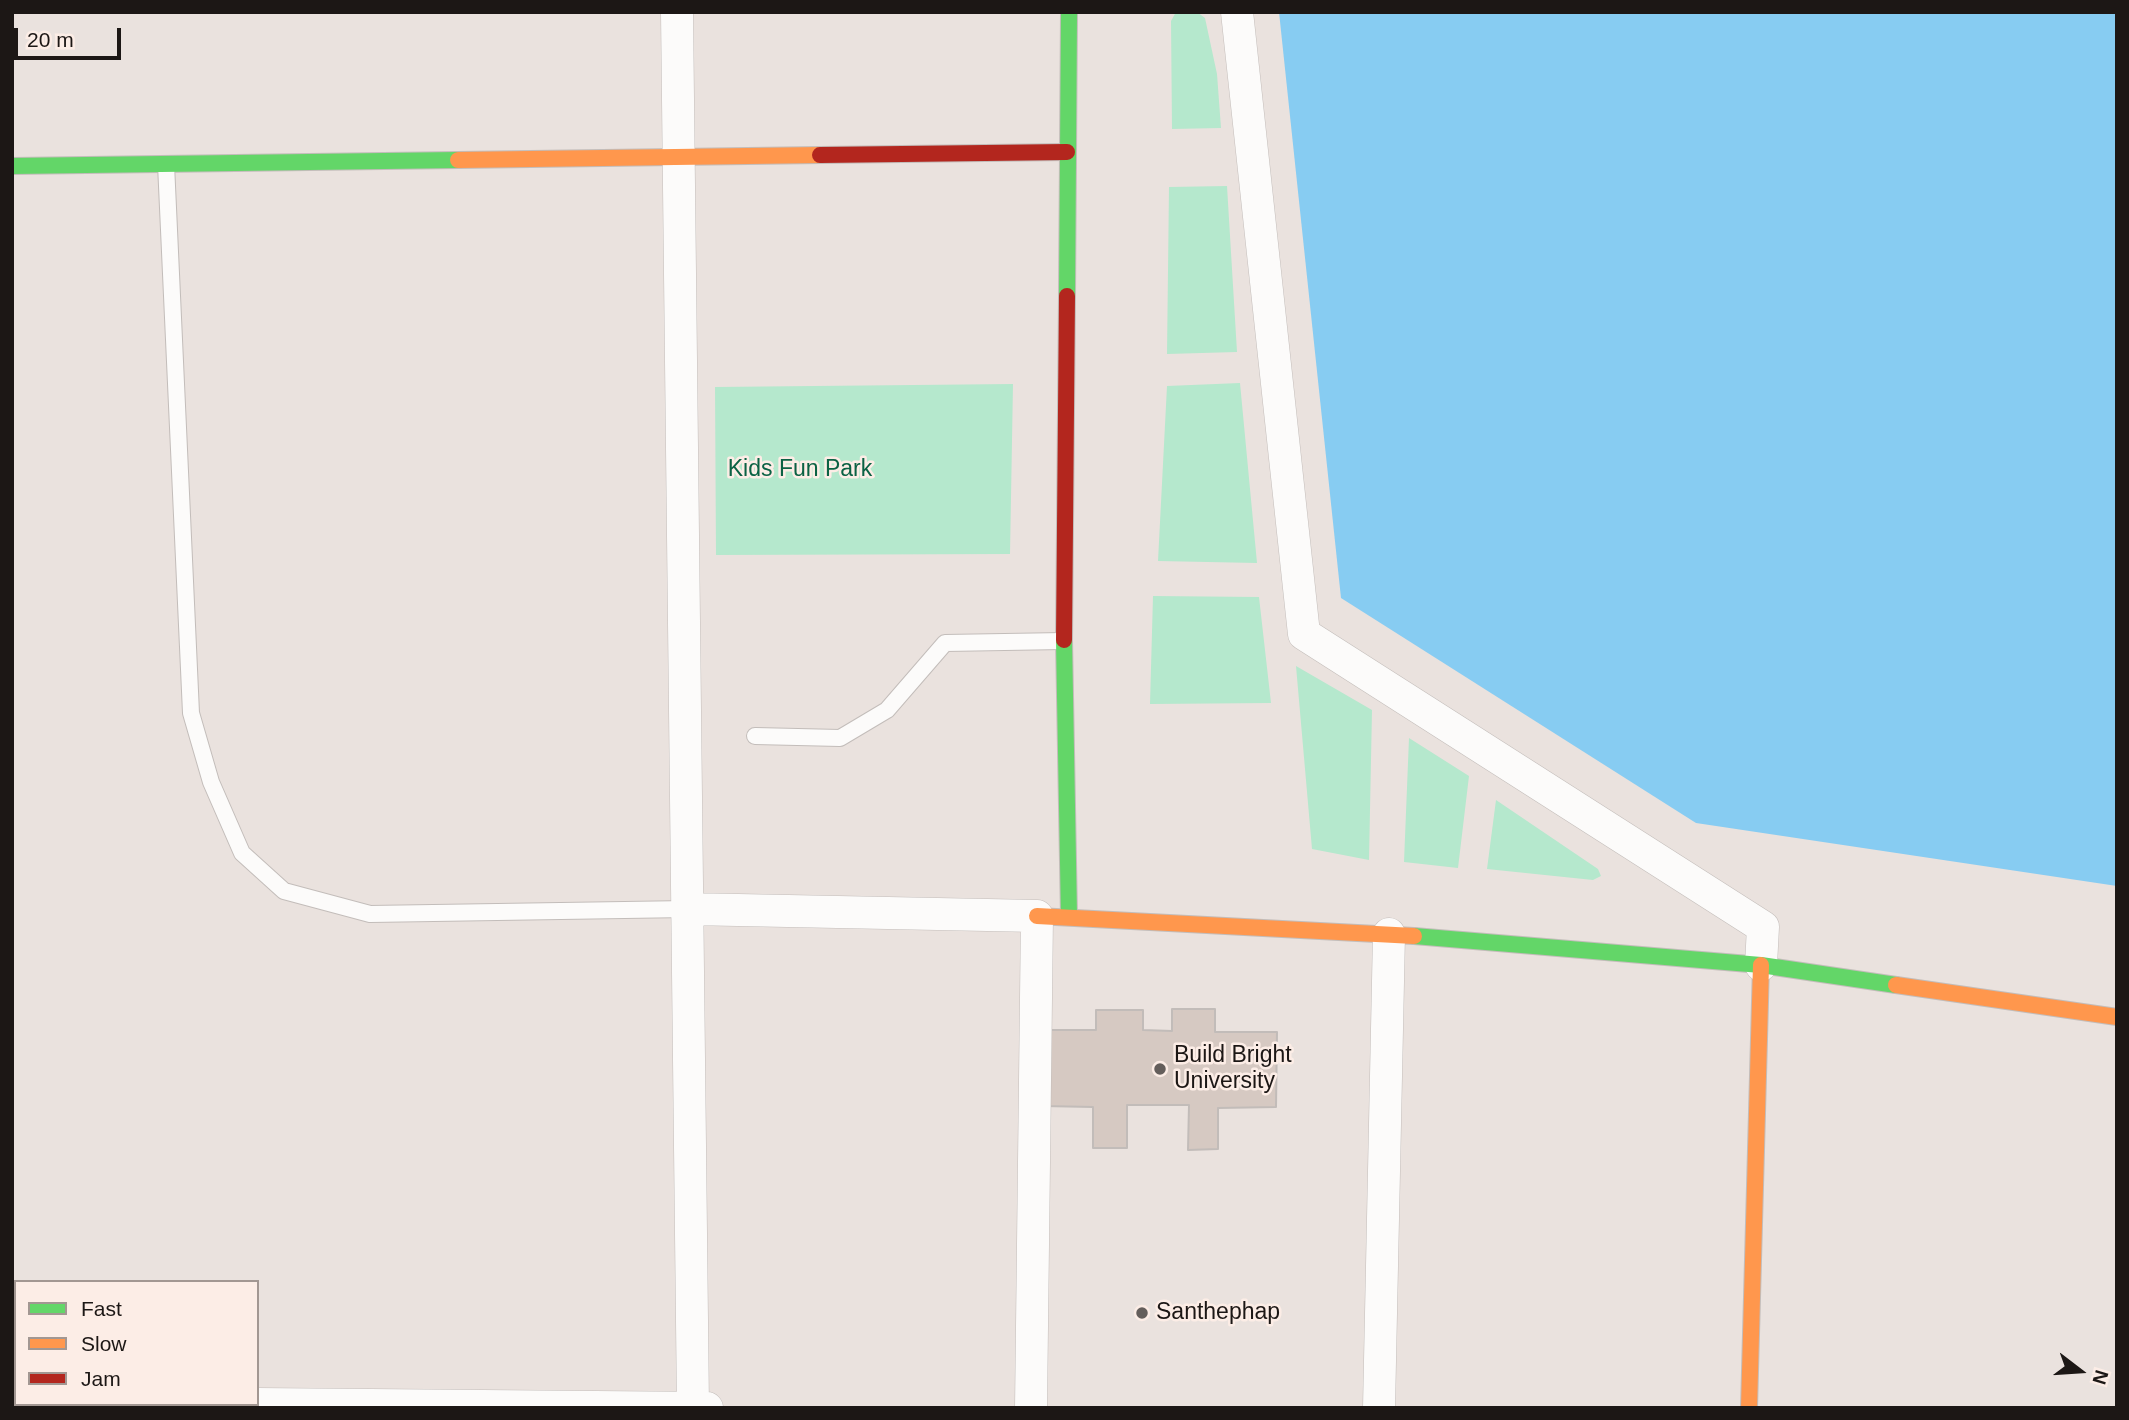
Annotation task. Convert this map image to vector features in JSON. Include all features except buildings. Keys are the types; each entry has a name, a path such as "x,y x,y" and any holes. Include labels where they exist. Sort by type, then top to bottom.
{"street":[{"path":"677,12 693,1408"},
{"path":"1069,12 1064,640 1069,917"},
{"path":"1237,12 1304,634 1763,927 1749,1408"},
{"path":"12,166 1067,152"},
{"path":"688,909 1069,917 1389,934 1761,965 2117,1017"},
{"path":"1031,1408 1037,916"},
{"path":"1380,1408 1389,934"},
{"path":"259,1404 707,1408"}],"lane":[{"path":"166,164 191,713 211,782 242,853 284,891 370,914 688,909"},
{"path":"755,736 840,738 887,710 945,643 1064,640"}],"green space":[{"path":"1176,12 1197,12 1205,18 1217,74 1221,128 1172,129 1171,21"},
{"path":"1227,186 1237,352 1167,354 1169,187"},
{"path":"1240,383 1257,563 1158,561 1167,386"},
{"name":"Kids Fun Park","path":"1013,384 1010,554 716,555 715,387"},
{"path":"1153,596 1259,597 1271,703 1150,704"},
{"path":"1296,666 1372,710 1369,860 1312,849"},
{"path":"1409,738 1469,776 1458,868 1404,862"},
{"path":"1496,800 1598,869 1601,876 1593,880 1487,869"}],"water":[{"path":"1279,12 2117,12 2117,886 1696,823 1341,598"}],"traffic: fast":[{"path":"1067,296 1069,12"},
{"path":"12,166 458,160"},
{"path":"1064,640 1069,917"},
{"path":"1414,936 1761,965 1896,985"}],"traffic: slow":[{"path":"458,160 820,155"},
{"path":"1037,916 1414,936"},
{"path":"1749,1408 1761,965"},
{"path":"1896,985 2117,1017"}],"traffic: jam":[{"path":"820,155 1067,152"},
{"path":"1064,640 1067,296"}],"place":[{"name":"Build Bright University","path":"1160,1069"},
{"name":"Santhephap","path":"1142,1313"}]}
